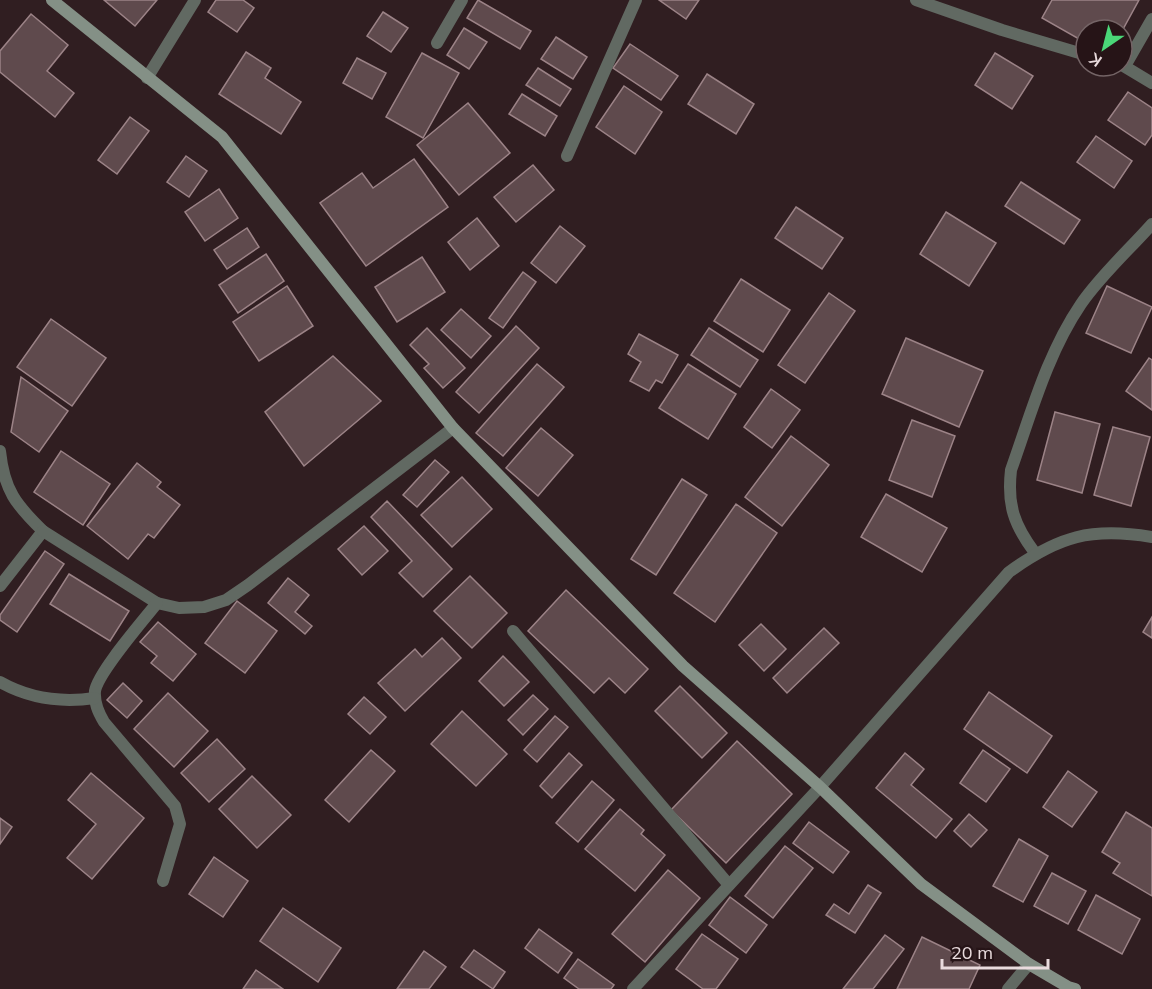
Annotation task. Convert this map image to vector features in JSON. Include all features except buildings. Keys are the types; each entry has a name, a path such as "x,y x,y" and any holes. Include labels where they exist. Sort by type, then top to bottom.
{"street":[{"path":"52,0 222,137 453,428 683,666 820,788 921,884 1029,964 1075,989"},
{"path":"147,78 195,0"},
{"path":"436,43 462,0"},
{"path":"567,156 636,0"},
{"path":"916,0 1002,30 1074,51"},
{"path":"1134,49 1152,19"},
{"path":"1134,72 1152,83"},
{"path":"1035,553 1023,537 1014,519 1010,503 1010,486 1011,470 1042,381 1065,329 1082,302 1152,224"},
{"path":"0,451 2,468 9,490 22,511 43,531 156,603 179,608 204,607 226,600 302,545 453,428"},
{"path":"0,586 43,531"},
{"path":"633,989 820,788 1009,572 1035,553 1062,541 1099,532 1152,537"},
{"path":"156,603 100,679 95,698 97,711 104,722 176,806 180,824 163,881"},
{"path":"513,631 729,885"},
{"path":"0,681 32,696 74,701 95,698"},
{"path":"1008,989 1029,964"}]}
